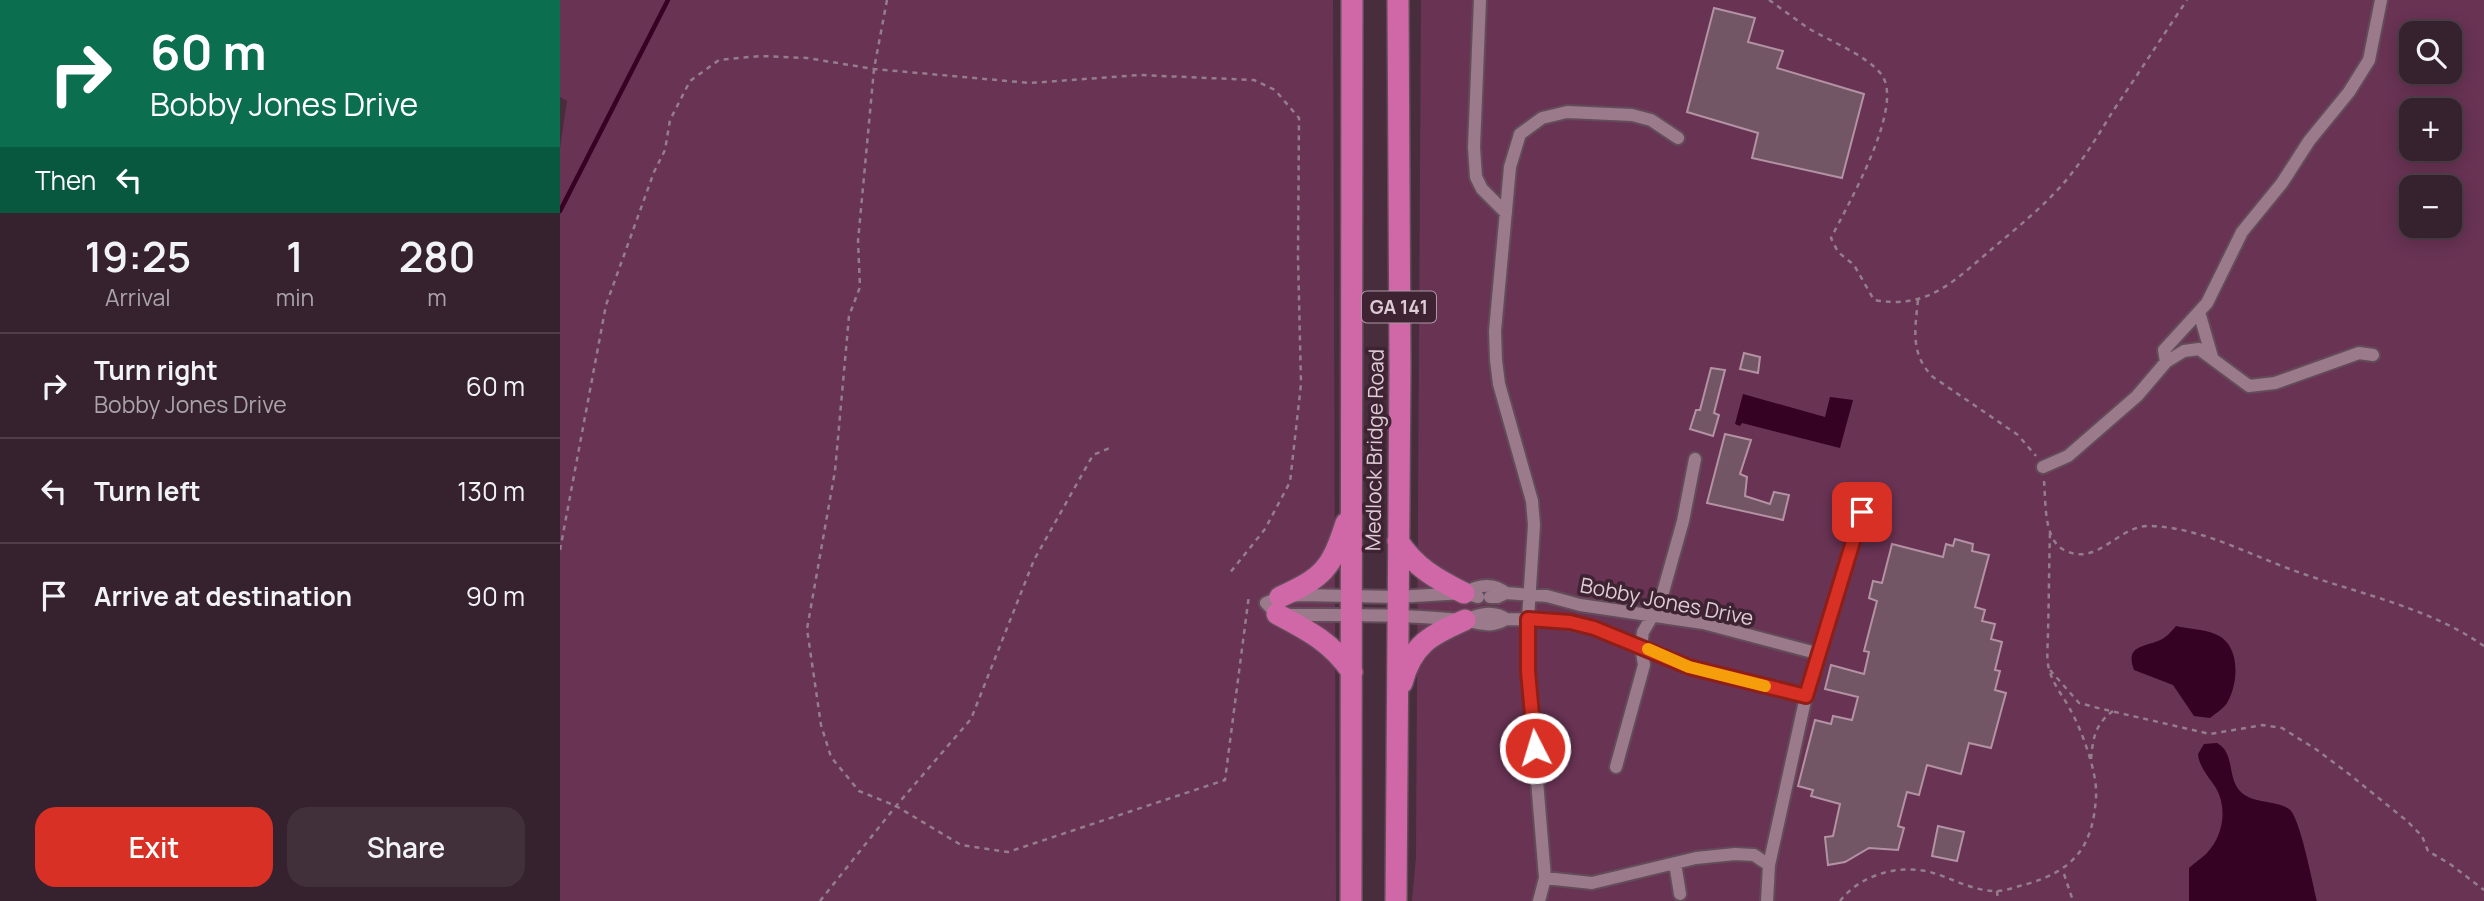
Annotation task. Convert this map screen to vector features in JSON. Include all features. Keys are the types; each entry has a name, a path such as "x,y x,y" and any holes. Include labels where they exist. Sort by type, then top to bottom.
{"highway":[{"name":"Medlock Bridge Road","path":"1351,901 1352,0"},
{"name":"Medlock Bridge Road","path":"1397,898 1400,367 1398,0"},
{"path":"1352,505 1331,563 1279,606 1340,654 1352,672"},
{"path":"1398,541 1407,554 1431,577 1477,596"},
{"path":"1398,702 1404,676 1420,645 1436,633 1465,620"}],"lane":[{"path":"1480,0 1474,147 1476,177 1488,197 1506,213"},
{"path":"2166,362 2164,350 2207,303 2242,232 2283,183 2309,141 2349,92 2369,60 2381,0"},
{"path":"1539,901 1545,878 1528,671 1528,619 1534,525 1532,501 1499,384 1494,331 1510,167 1520,134 1542,118 1567,112 1632,114 1651,120 1678,138"},
{"path":"2199,312 2211,357"},
{"path":"2043,467 2068,456 2137,396 2153,374 2166,362 2191,349 2204,351 2249,386 2275,383 2359,354 2373,355"},
{"path":"1616,767 1644,665 1641,646 1643,632 1660,603 1683,521 1695,459"},
{"path":"1767,901 1769,865 1806,696 1862,512"},
{"name":"Bobby Jones Drive","path":"1477,596 1476,586 1497,586 1506,593"},
{"name":"Bobby Jones Drive","path":"1279,606 1397,606 1477,596 1498,597 1506,593 1530,594 1580,605 1703,624 1820,654"},
{"path":"1465,620 1477,596"},
{"name":"Bobby Jones Drive","path":"1279,606 1397,606 1465,620 1479,614 1499,614 1506,619 1582,625 1689,667 1806,696"},
{"path":"1545,878 1592,883 1696,858 1735,854 1754,855 1769,865"},
{"path":"1675,863 1680,894"}],"path":[{"path":"887,0 874,69 858,241 860,287 849,316 835,471 807,629 821,725 831,757 859,790 896,806 961,845 1008,852 1225,780 1249,595"},
{"path":"1769,0 1882,74 1888,102 1875,144 1866,170 1831,238 1838,252 1854,265 1874,300 1894,304 1918,300 1961,276 2023,223 2067,179 2089,150 2187,0"},
{"path":"560,550 607,305 654,172 665,150 670,120 690,81 719,60 760,56 807,58 874,69 1030,83 1140,75 1254,79 1275,90 1299,118 1301,384 1290,482 1265,529 1229,574"},
{"path":"1840,901 1849,889 1876,873 1910,870 1929,872 1976,888 1997,891 2048,878 2073,863 2091,832 2097,795 2090,762 2071,712 2048,667 2050,532 2043,467 2018,435 1922,366 1916,348 1918,300"},
{"path":"820,901 896,806 971,719 1034,560 1093,455 1112,447"},
{"path":"2050,532 2060,548 2076,555 2095,552 2138,526 2174,528 2199,534 2224,541 2289,569 2439,619 2484,646"},
{"path":"2048,667 2079,703 2210,734 2263,725 2282,728 2349,774 2407,821 2421,836 2428,851 2484,890"},
{"path":"2090,762 2093,735 2102,719 2113,711"},
{"path":"2064,874 2073,901"},
{"path":"1997,891 1998,901"}],"shaded area":[{"path":"560,0 1333,0 1336,901 560,901 560,148 567,101 560,97"},
{"path":"1421,0 2484,0 2484,901 1412,901 1416,857"},
{"path":"1743,394 1825,417 1830,397 1853,400 1840,448 1742,423 1740,426 1735,424"},
{"path":"2176,626 2215,634 2230,646 2235,665 2234,685 2225,705 2210,718 2194,716 2173,685 2134,670 2134,652 2141,646 2163,638"},
{"path":"2217,743 2226,752 2235,784 2244,795 2283,806 2293,814 2302,837 2317,901 2189,901 2189,868 2212,847 2222,822 2220,796 2202,768 2198,754 2204,744"}],"building":[{"path":"1714,8 1755,18 1748,42 1783,51 1777,68 1864,94 1842,178 1752,158 1758,133 1687,112"},
{"path":"1744,353 1760,357 1758,373 1740,369"},
{"path":"1711,368 1725,370 1714,413 1719,415 1713,436 1690,429 1696,410 1700,410"},
{"path":"1725,434 1751,440 1740,474 1747,477 1745,496 1770,504 1774,492 1789,495 1783,520 1707,503"},
{"path":"1955,539 1973,544 1972,551 1989,555 1975,607 1985,610 1982,621 1995,624 1991,639 2002,642 1995,670 2000,671 1995,690 2006,693 1991,748 1969,743 1961,774 1927,765 1919,795 1907,792 1898,826 1904,828 1898,850 1869,848 1845,862 1828,865 1825,837 1833,836 1840,804 1811,796 1813,790 1798,786 1815,720 1831,724 1833,716 1852,720 1858,697 1825,689 1831,665 1864,674 1869,652 1864,651 1877,601 1869,598 1873,581 1882,583 1892,544 1943,557 1946,544 1953,546"},
{"path":"1938,826 1964,832 1957,861 1932,856"}],"waterway":[{"path":"560,211 668,0"}],"slow traffic":[{"path":"1648,649 1689,667 1765,686"}],"route":[{"path":"1535,748 1528,671 1528,619 1570,622 1594,628 1689,667 1806,696 1862,512"}]}
